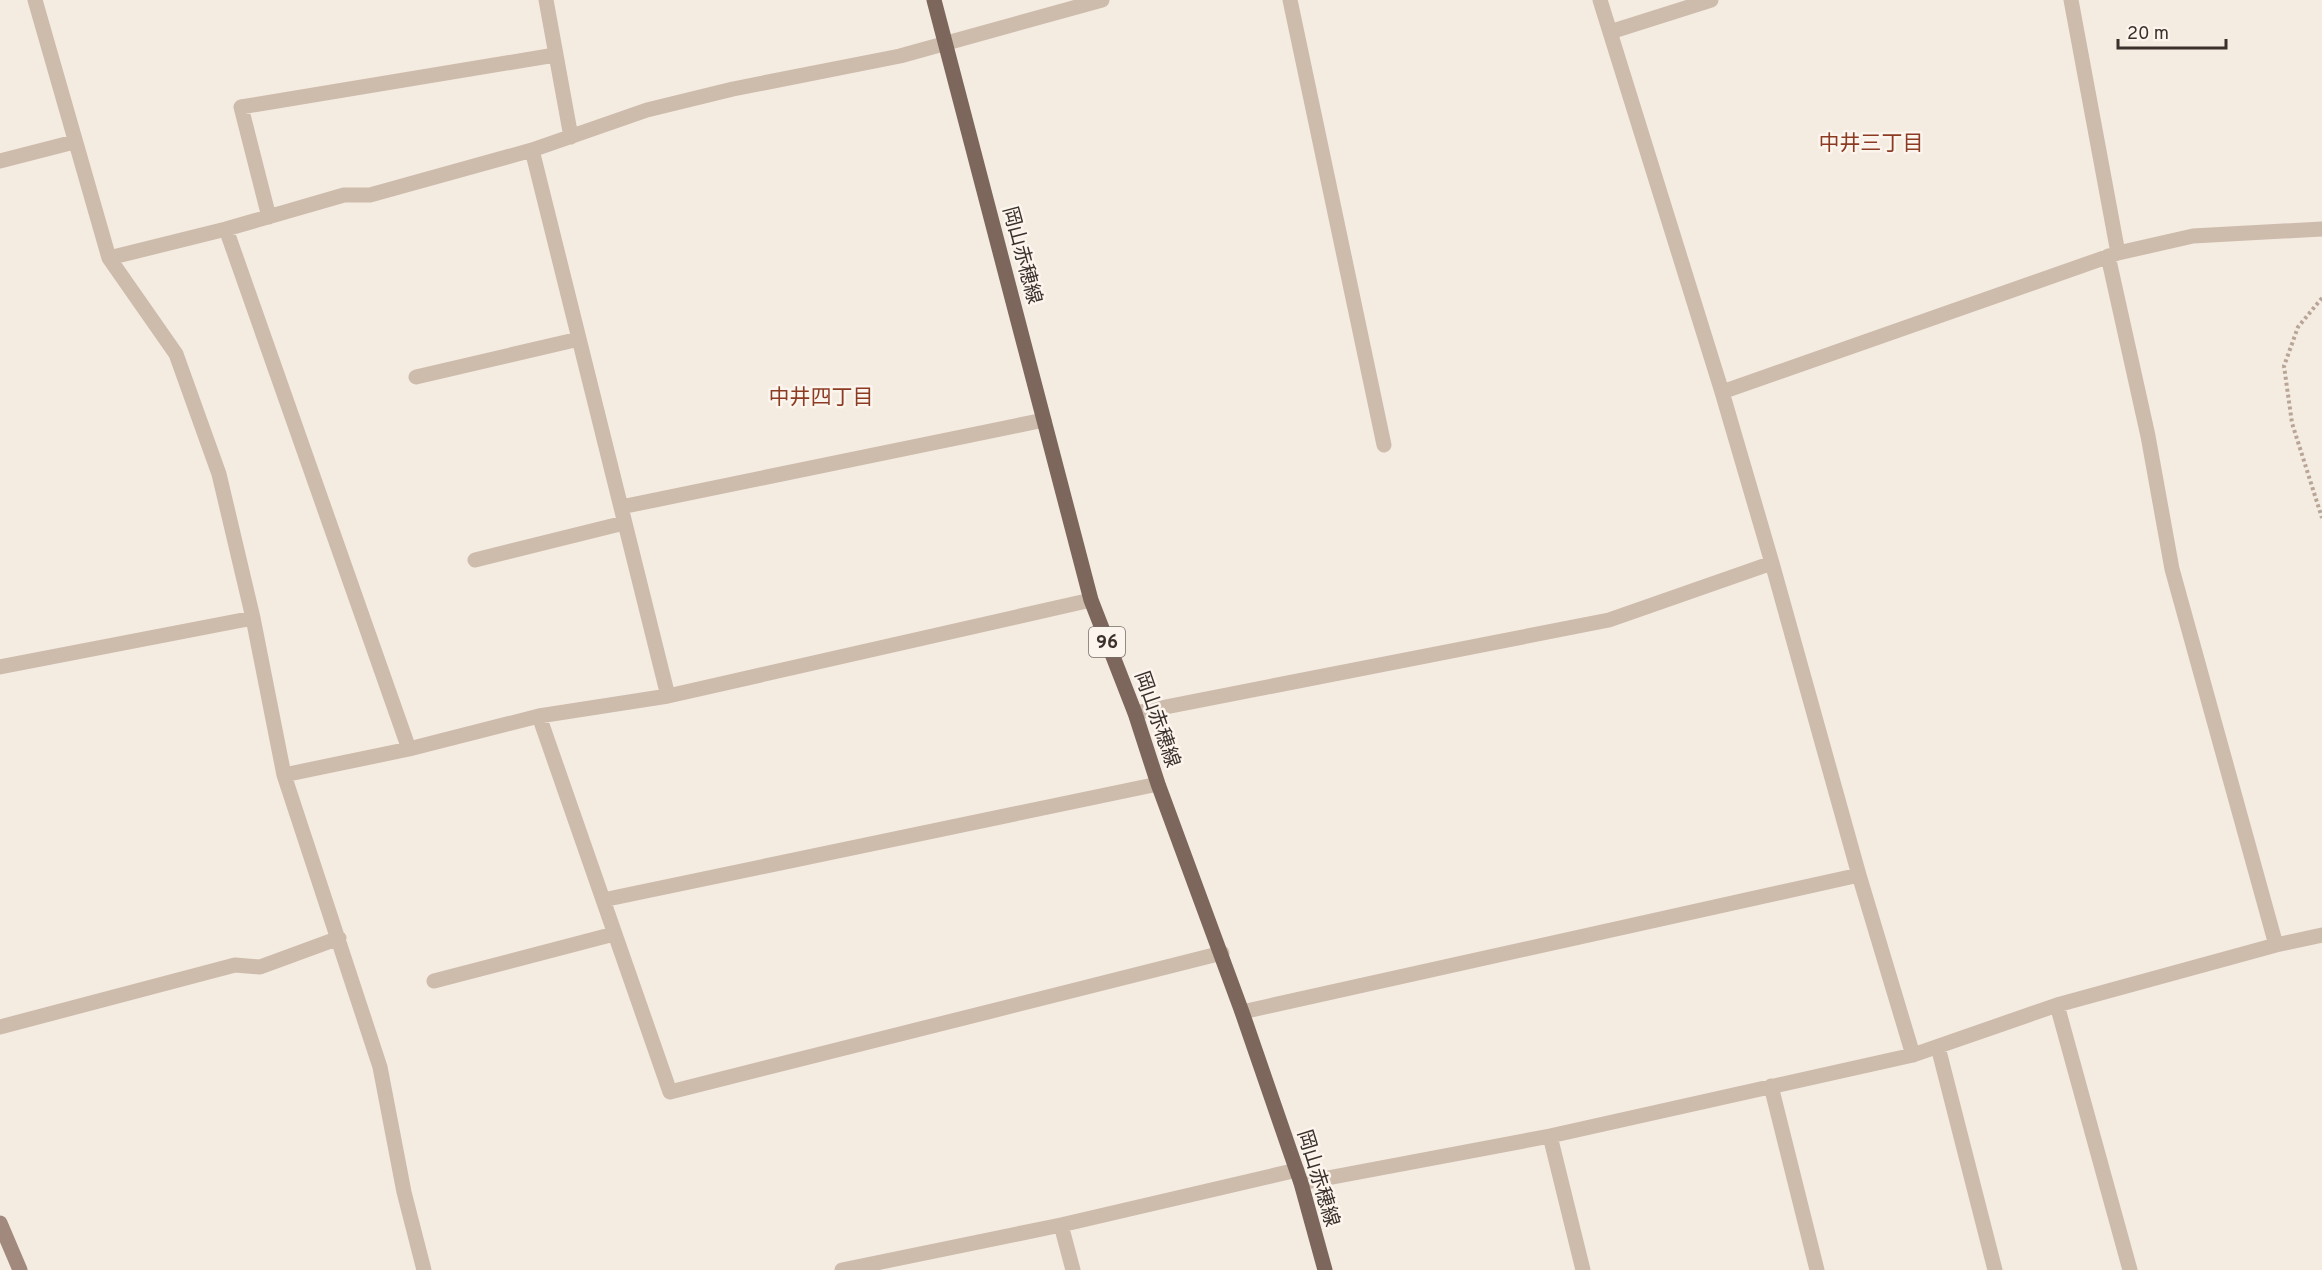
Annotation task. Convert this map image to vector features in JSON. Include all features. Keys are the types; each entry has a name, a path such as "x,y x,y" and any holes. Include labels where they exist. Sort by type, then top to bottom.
{"main road":[{"name":"岡山赤穂線","path":"934,0 1091,600 1135,713 1158,784 1222,953 1299,1176 1324,1270"},
{"path":"0,1223 20,1270"}],"street":[{"path":"35,0 109,258 176,354 219,474 253,618 284,775 380,1067 404,1192 424,1270"},
{"path":"546,0 571,137"},
{"path":"109,258 226,229 344,195 370,195 532,150 647,110 733,89 900,56 1102,0"},
{"path":"1290,0 1384,445"},
{"path":"1600,0 1722,392 1859,874 1913,1054"},
{"path":"1610,32 1711,0"},
{"path":"2072,0 2113,255 2172,569 2276,945"},
{"path":"268,217 241,107 555,55"},
{"path":"0,161 74,141"},
{"path":"532,150 668,696"},
{"path":"226,229 409,749"},
{"path":"1722,392 2113,255 2193,236 2322,229"},
{"path":"416,377 579,339"},
{"path":"621,507 1044,420"},
{"path":"475,560 624,523"},
{"path":"1135,713 1610,620 1772,563"},
{"path":"284,775 409,749 539,717 668,696 1091,600"},
{"path":"0,667 253,618"},
{"path":"539,717 670,1092 1222,953"},
{"path":"603,900 1158,784"},
{"path":"1242,1012 1859,874"},
{"path":"434,981 615,934"},
{"path":"842,1270 1299,1176 1550,1136 1913,1054 2057,1005 2276,945 2322,935"},
{"path":"0,1028 235,965 260,967 339,938"},
{"path":"2057,1005 2130,1270"},
{"path":"1938,1047 1995,1270"},
{"path":"1771,1086 1817,1270"},
{"path":"1550,1136 1583,1270"},
{"path":"1061,1226 1073,1270"}],"path":[{"path":"2322,298 2298,327 2284,366 2292,423 2322,518"}],"district":[{"name":"中井三丁目","path":"1871,143"},
{"name":"中井四丁目","path":"821,397"}]}
